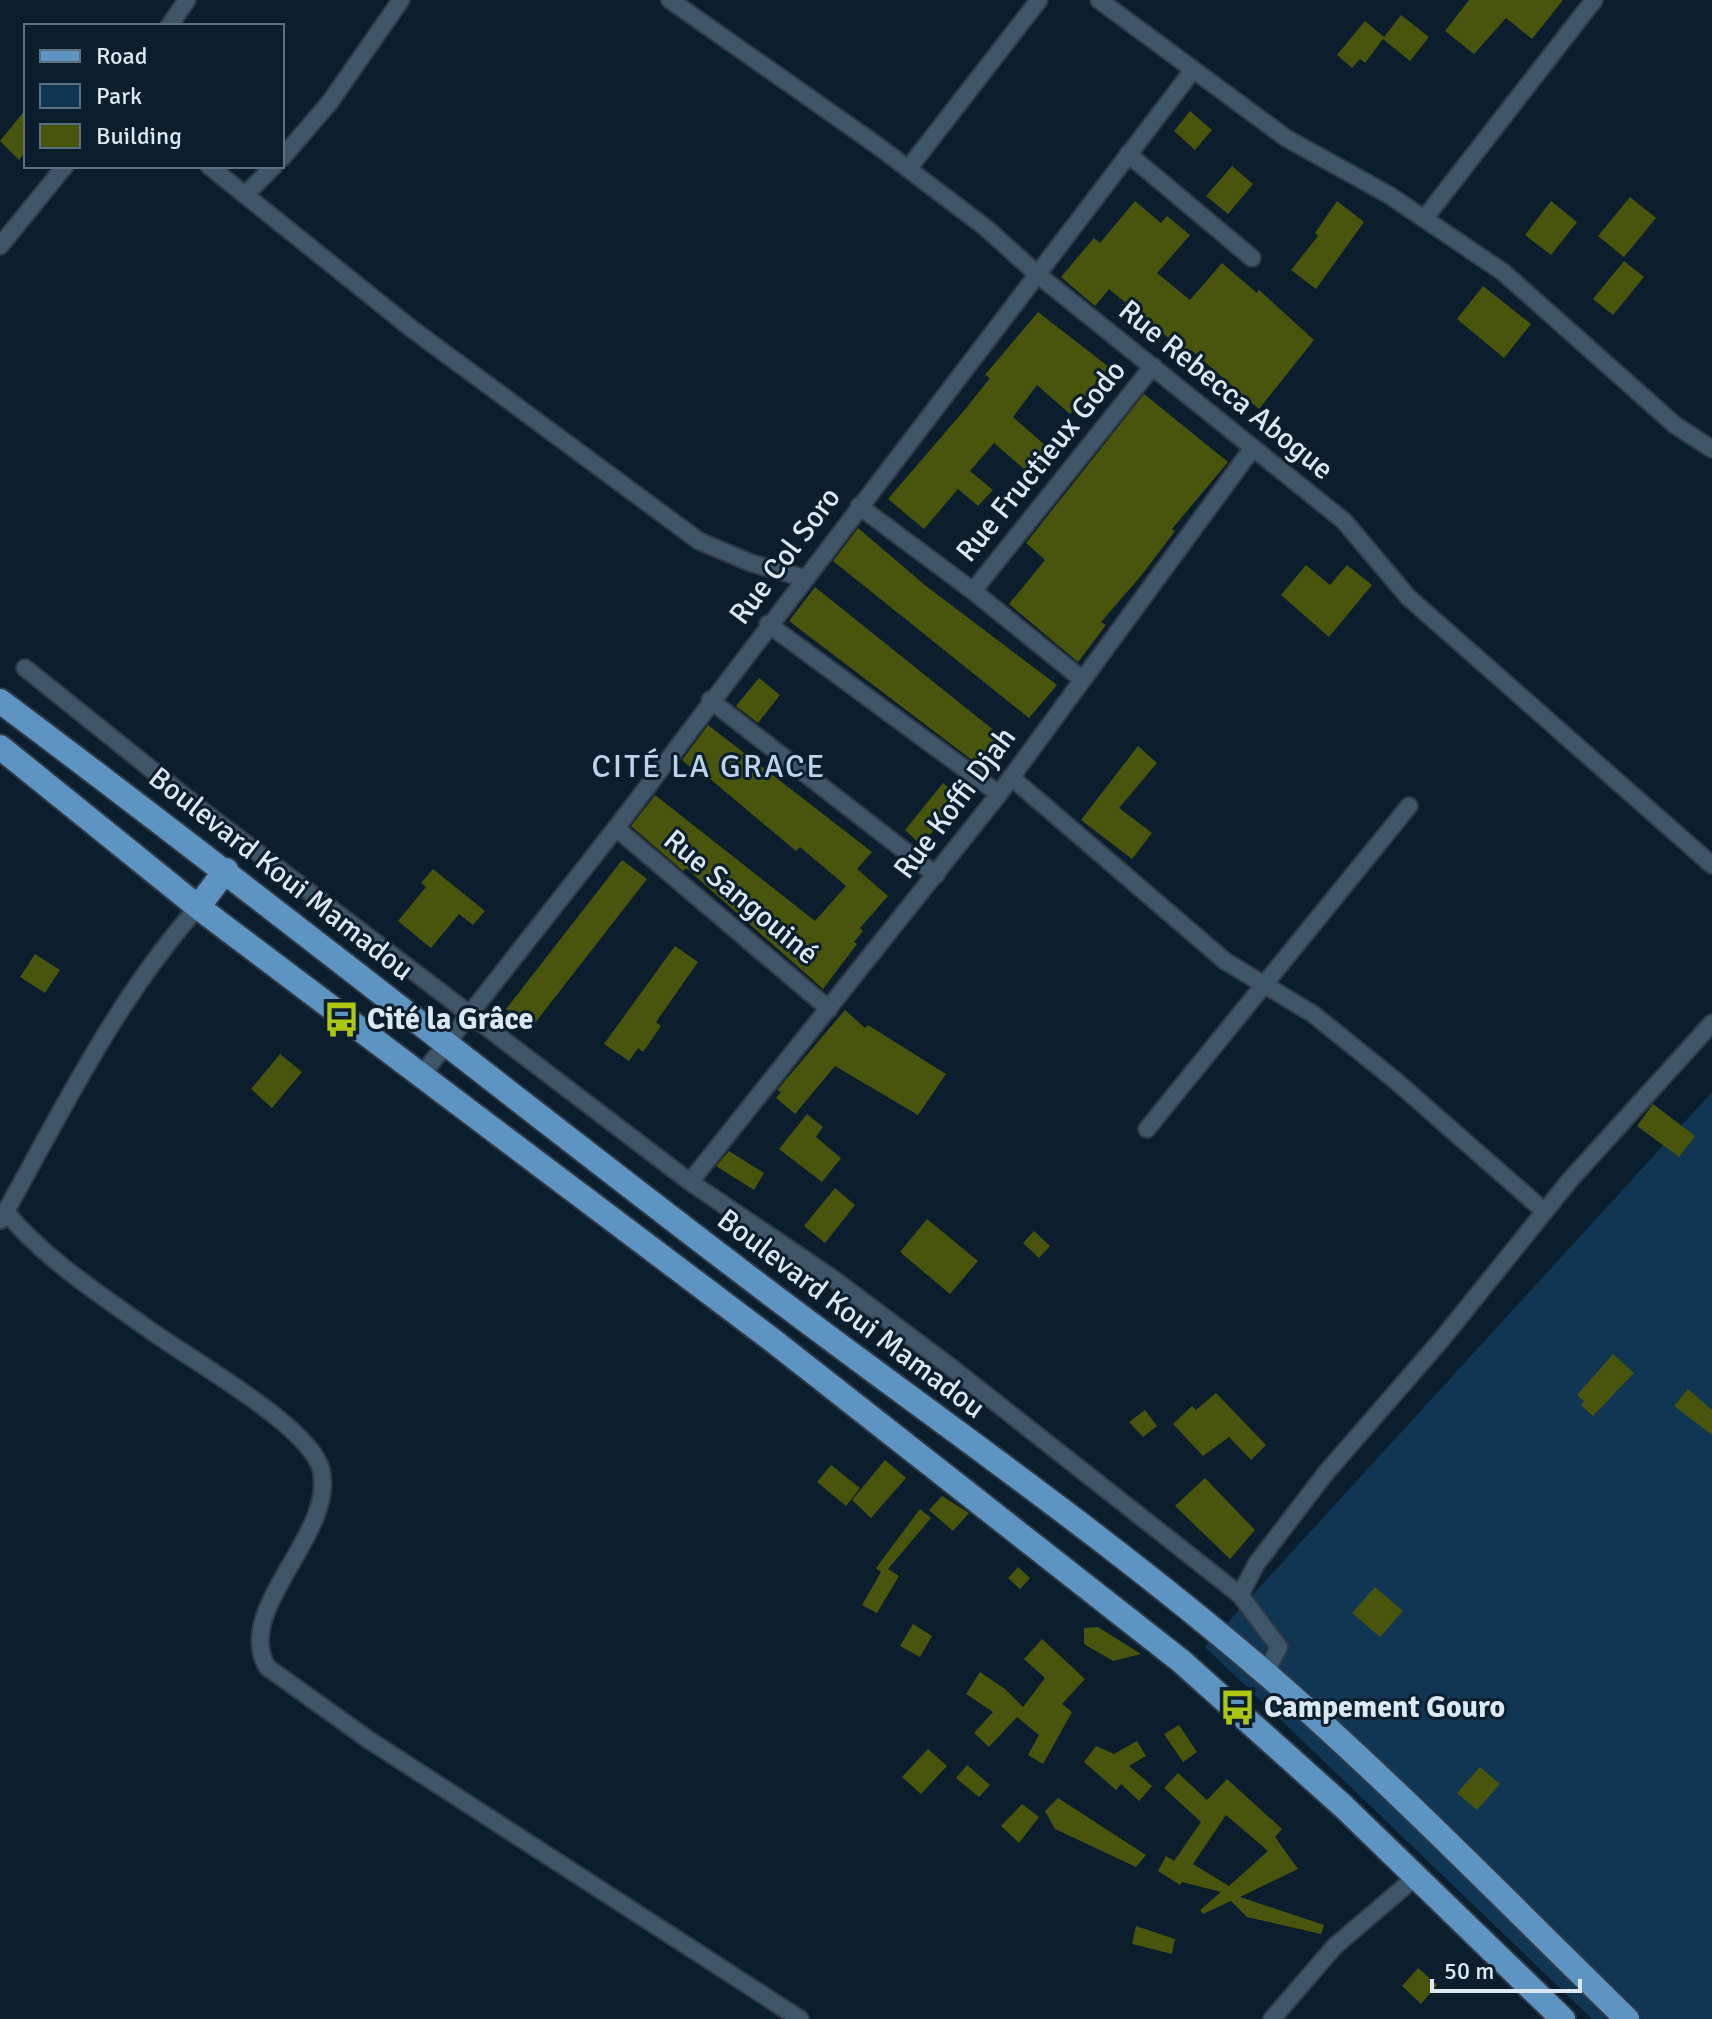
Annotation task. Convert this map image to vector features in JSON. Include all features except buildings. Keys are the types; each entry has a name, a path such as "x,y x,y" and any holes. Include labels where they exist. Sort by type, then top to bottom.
{"main road":[{"name":"Boulevard Koui Mamadou","path":"0,701 226,870 1266,1673 1341,1741 1627,2019"},
{"path":"0,747 198,907 771,1339 1181,1661 1241,1711 1417,1876 1563,2019"},
{"path":"198,907 226,870"}],"street":[{"path":"170,24 187,0"},
{"path":"284,156 330,102 401,0"},
{"name":"Rue Rebecca Abogue","path":"670,0 986,228 1037,274 1344,521 1408,597 1712,865"},
{"path":"908,169 1039,0"},
{"path":"1099,0 1286,138 1424,219 1503,272 1675,425 1712,449"},
{"path":"1424,219 1594,0"},
{"name":"Rue Col Soro","path":"421,1076 616,828 710,700 1193,70"},
{"path":"1128,154 1252,258"},
{"path":"3,236 63,168"},
{"path":"211,168 412,329 699,541 751,563 804,578"},
{"path":"245,195 272,168"},
{"name":"Rue Fructieux Godo","path":"973,591 1153,366"},
{"name":"Rue Koffi Djah","path":"690,1182 999,794 1252,449"},
{"path":"859,506 973,591 1083,680"},
{"path":"768,624 999,794"},
{"path":"25,668 207,814 471,1012 690,1182 832,1278 1240,1595 1279,1647 1266,1673"},
{"path":"710,700 936,875"},
{"path":"1011,777 1225,961 1325,1023 1544,1211"},
{"path":"1147,1129 1262,983 1409,806"},
{"name":"Rue Sangouiné","path":"616,828 829,1009"},
{"path":"198,907 162,950 106,1035 3,1217 147,1328 288,1426 309,1448 320,1468 320,1506 263,1625 260,1656 267,1667 369,1740 800,2019"},
{"path":"1240,1595 1257,1563 1325,1474 1442,1339 1544,1211 1712,1023"},
{"path":"1272,2019 1335,1946 1417,1876"}],"green space":[{"path":"1712,1092 1712,2019 1592,2019 1205,1647"}],"place":[{"name":"Cité la Grâce","path":"341,1019"},
{"name":"Campement Gouro","path":"1238,1707"}],"district":[{"name":"CITÉ LA GRACE","path":"709,766"}]}
